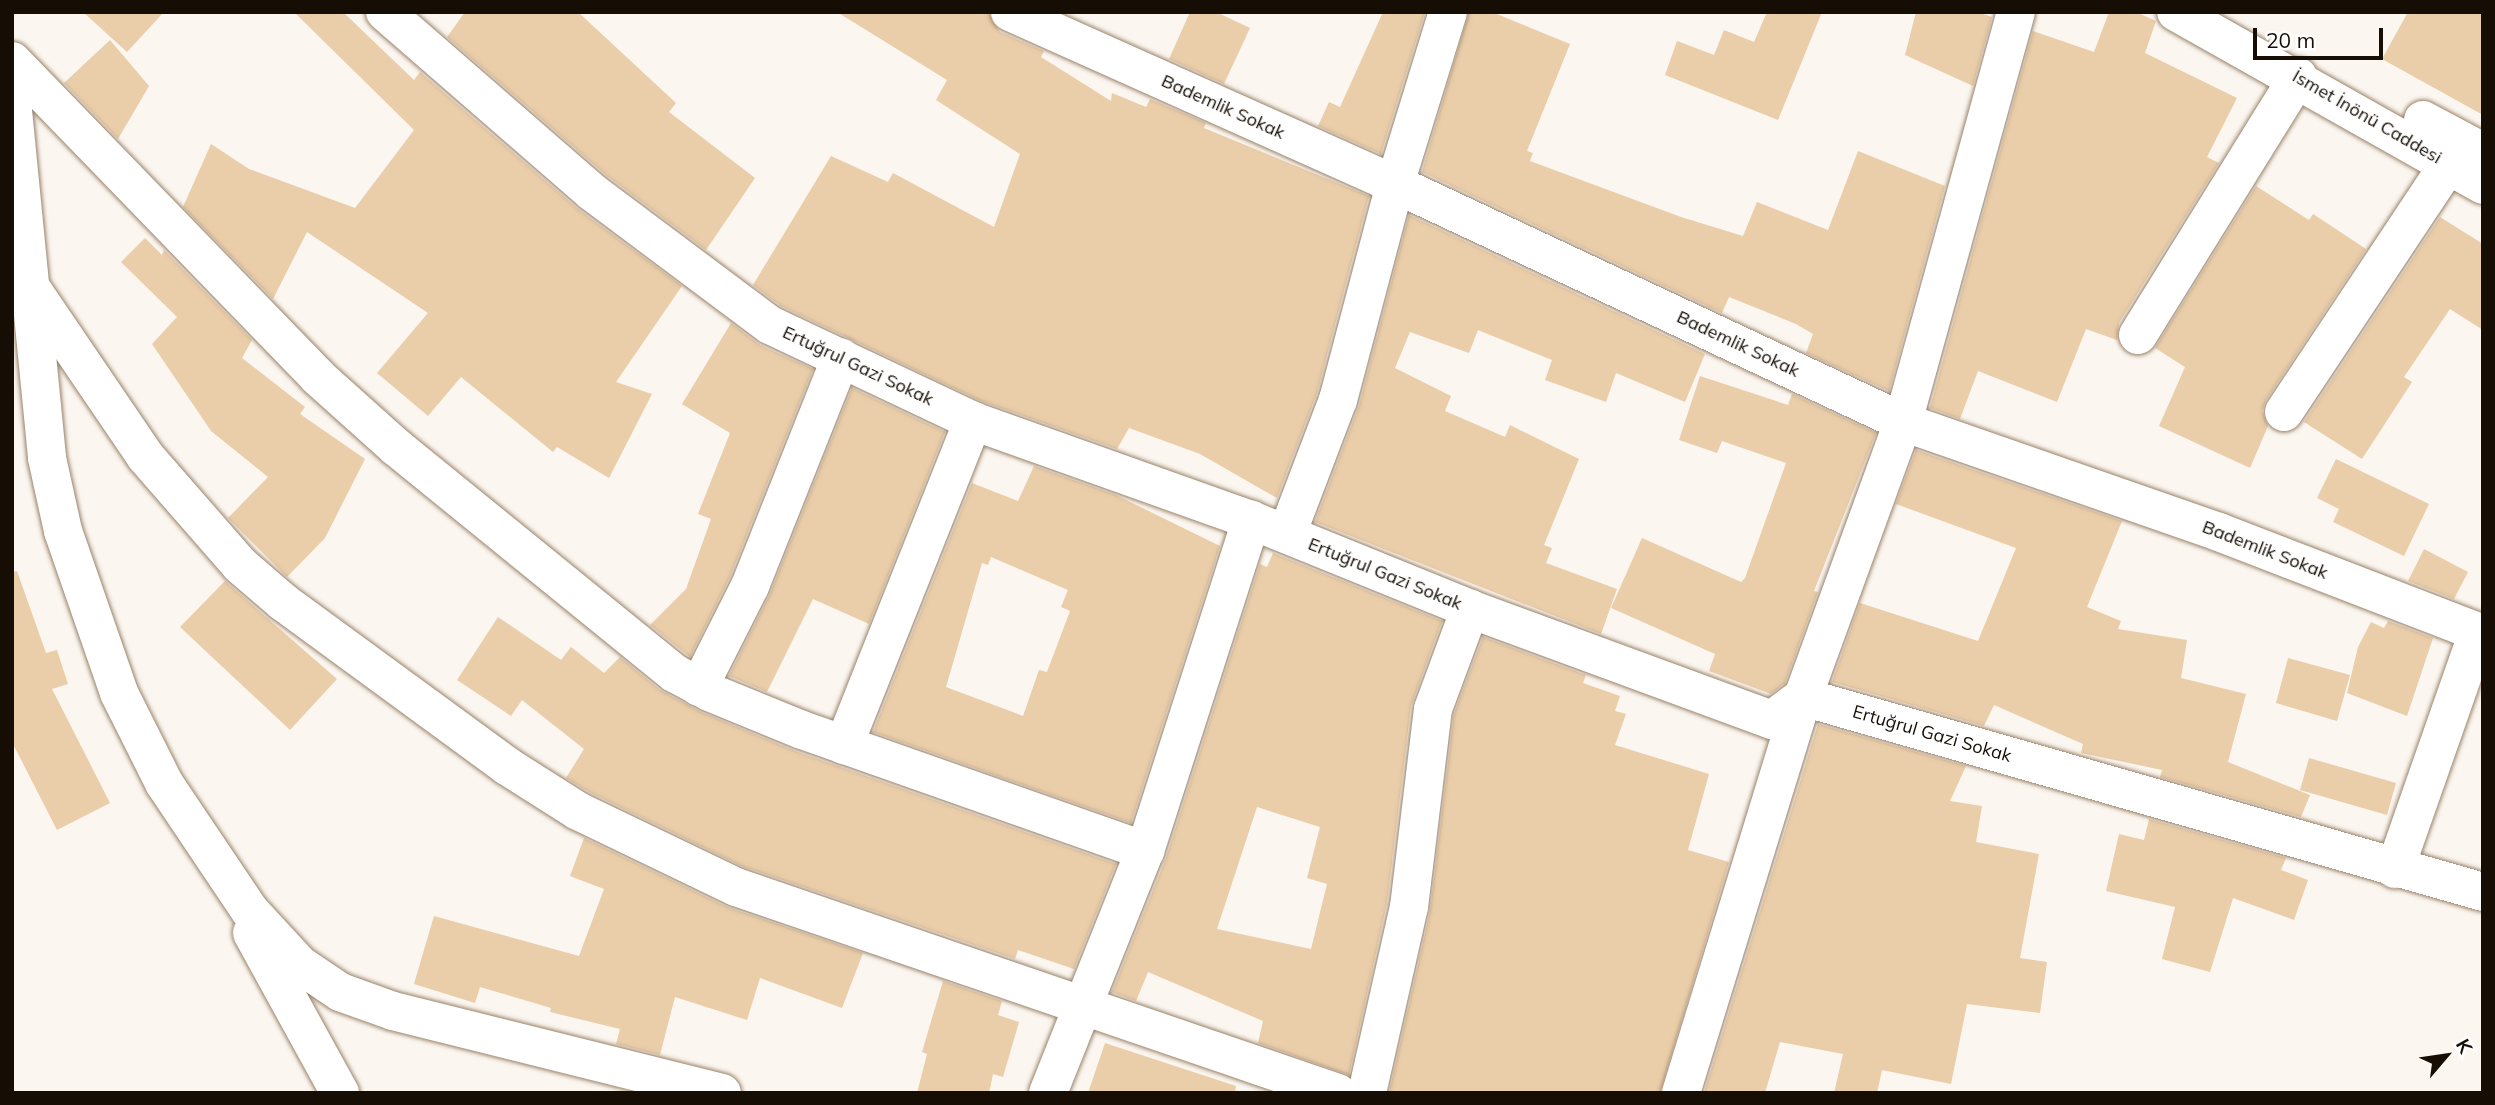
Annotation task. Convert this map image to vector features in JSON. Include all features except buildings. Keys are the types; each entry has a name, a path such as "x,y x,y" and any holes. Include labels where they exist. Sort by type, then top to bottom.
{"street":[{"name":"Ertuğrul Gazi Sokak","path":"385,12 592,192 770,325 973,421 1251,520 1470,609 1772,720 1803,696 2395,869 2483,891"},
{"name":"Bademlik Sokak","path":"1010,12 1395,184 1903,422 2219,532 2480,633"},
{"path":"1287,534 1338,400 1395,184 1448,12"},
{"path":"1681,1093 1803,696 1903,422 2016,12"},
{"name":"İsmet İnönü Caddesi","path":"2176,12 2298,77 2466,158 2483,186"},
{"path":"2223,12 2466,158 2284,412"},
{"path":"12,61 318,377 396,447 674,673 699,687 844,745 1145,851"},
{"path":"2138,335 2298,77"},
{"path":"12,100 13,153 47,458 85,605 119,693 164,783 250,911 300,965 340,992 393,1011 722,1093"},
{"path":"29,285 145,456 240,565 283,602 507,766 578,811 736,887 1083,1003 1338,1093"},
{"path":"699,687 750,586 841,358"},
{"path":"844,745 973,421"},
{"path":"1048,1093 1145,851 1251,520"},
{"path":"1367,1093 1409,907 1433,709 1470,609"},
{"path":"2395,869 2480,633"},
{"path":"209,850 329,1088"}]}
